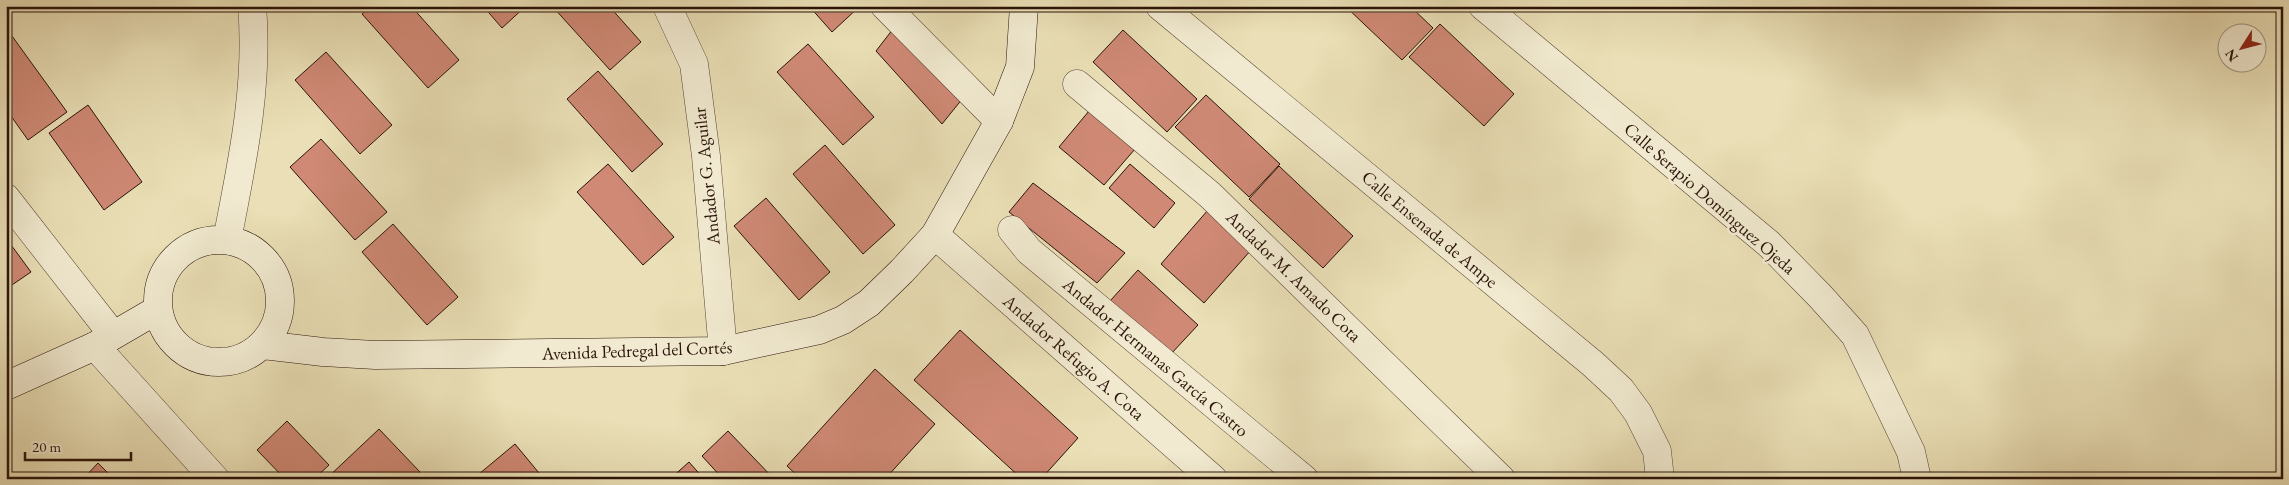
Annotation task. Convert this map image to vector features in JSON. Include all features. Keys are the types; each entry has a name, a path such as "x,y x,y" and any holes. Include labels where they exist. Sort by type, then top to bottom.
{"street":[{"path":"226,240 250,114 255,34 252,6"},
{"name":"Andador G. Aguilar","path":"667,6 694,64 706,156 723,351"},
{"path":"885,6 999,121"},
{"name":"Avenida Pedregal del Cortés","path":"263,346 374,355 723,351 818,330 843,320 869,303 935,236 999,121 1020,67 1024,6"},
{"name":"Calle Ensenada de Ampe","path":"1160,6 1585,358 1621,390 1638,413 1657,451 1660,479"},
{"name":"Calle Serapio Domínguez Ojeda","path":"1483,6 1770,244 1820,296 1855,335 1911,452 1917,479"},
{"name":"Andador M. Amado Cota","path":"1077,84 1210,195 1501,479"},
{"path":"6,198 104,340 215,479"},
{"name":"Andador Hermanas García Castro","path":"1012,230 1029,252 1304,479"},
{"name":"Andador Refugio A. Cota","path":"935,236 1212,479"},
{"path":"214,240 226,240 254,251 277,279 280,309 274,330 263,346 232,362 200,360 181,350 164,329 157,310 157,300 163,277 178,256 194,245 214,240"},
{"path":"6,386 104,340 157,310"}],"building":[{"path":"371,6 411,6 459,60 428,88 362,14"},
{"path":"483,6 526,6 502,28"},
{"path":"552,6 609,6 641,42 610,70"},
{"path":"809,6 860,6 832,32"},
{"path":"1345,6 1410,6 1433,28 1402,60"},
{"path":"1440,24 1514,94 1484,126 1409,57"},
{"path":"893,29 963,98 942,124 876,51"},
{"path":"1123,30 1197,99 1167,132 1093,62"},
{"path":"12,36 67,112 28,140 6,109 6,41"},
{"path":"808,44 874,117 843,145 777,72"},
{"path":"326,52 392,125 360,154 295,80"},
{"path":"598,71 663,144 632,172 567,99"},
{"path":"1206,95 1280,164 1249,197 1175,127"},
{"path":"88,105 142,182 104,210 49,133"},
{"path":"1089,111 1135,149 1104,185 1059,147"},
{"path":"321,139 387,212 355,240 290,167"},
{"path":"825,145 895,225 863,254 793,174"},
{"path":"608,164 674,237 643,265 577,192"},
{"path":"1130,164 1175,203 1154,228 1109,188"},
{"path":"1279,166 1353,236 1323,268 1249,199"},
{"path":"1033,183 1125,253 1097,283 1009,212"},
{"path":"766,198 830,272 799,300 734,226"},
{"path":"1208,210 1252,249 1204,303 1161,264"},
{"path":"393,224 458,297 427,325 362,252"},
{"path":"6,238 31,272 6,289"},
{"path":"1138,270 1198,325 1170,355 1110,301"},
{"path":"960,330 1078,438 1041,479 1022,479 914,380"},
{"path":"875,369 935,424 885,479 801,479 787,466"},
{"path":"287,421 329,465 314,479 285,479 257,450"},
{"path":"379,429 420,472 413,479 326,479"},
{"path":"728,431 774,479 723,479 702,456"},
{"path":"515,444 544,479 483,479 479,474"},
{"path":"689,462 704,479 670,479"},
{"path":"98,463 114,479 83,479"},
{"path":"61,473 67,479 56,479"}]}
